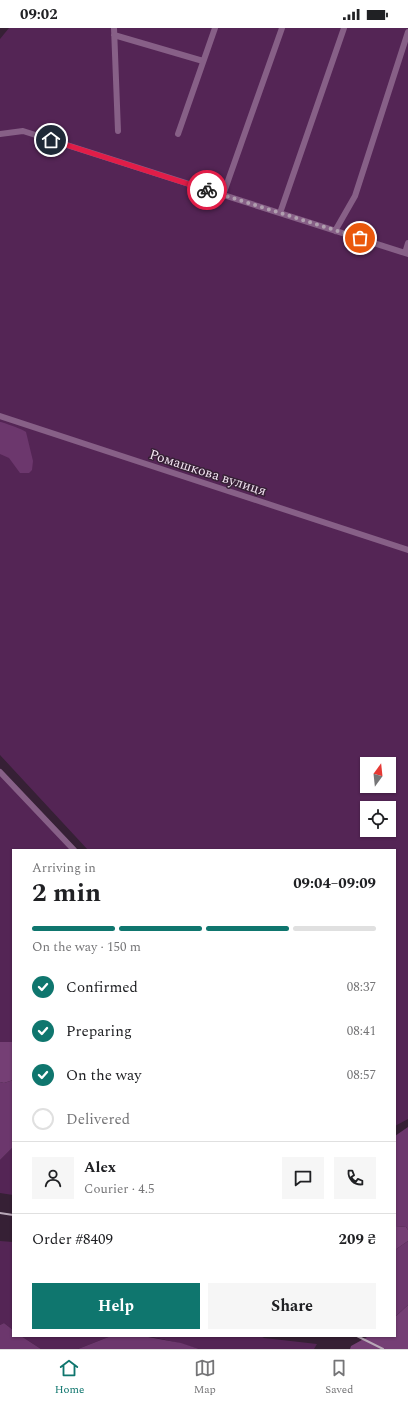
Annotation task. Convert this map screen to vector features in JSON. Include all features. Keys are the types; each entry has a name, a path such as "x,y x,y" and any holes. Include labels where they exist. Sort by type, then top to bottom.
{"street":[{"path":"114,28 118,131"},
{"path":"178,134 215,28"},
{"path":"223,195 282,28"},
{"path":"280,213 344,28"},
{"path":"336,230 355,196 408,32"},
{"path":"114,35 203,61"},
{"path":"0,134 23,131 406,253 408,243"},
{"name":"Ромашкова вулиця","path":"0,416 408,550"},
{"path":"0,772 73,849"}],"shaded area":[{"path":"9,28 408,28 408,1119 396,1125 396,849 87,849 0,755 0,39"},
{"path":"0,422 26,432 33,461 32,470 29,473 20,473 9,458 0,454"},
{"path":"0,772 73,849 12,849 12,1042 0,1042"},
{"path":"0,1042 12,1042 12,1080 4,1083 0,1082"},
{"path":"12,1080 12,1148 0,1160 0,1082 4,1083"},
{"path":"408,1127 408,1230 406,1227 396,1226 396,1135"},
{"path":"12,1148 12,1195 0,1193 0,1160"},
{"path":"396,1226 406,1227 408,1230 408,1241 396,1249"},
{"path":"0,1241 12,1242 12,1329 4,1323 0,1325"},
{"path":"408,1241 408,1305 396,1316 396,1249"},
{"path":"408,1305 408,1349 350,1349 351,1346 367,1337 396,1337 396,1316"},
{"path":"4,1323 12,1329 12,1337 23,1337 41,1349 0,1349 0,1325"},
{"path":"23,1337 108,1337 78,1349 41,1349"},
{"path":"108,1337 148,1337 181,1343 199,1349 78,1349"},
{"path":"146,1337 262,1337 317,1344 314,1349 199,1349 162,1339"}],"railway":[{"path":"0,1213 12,1215"},
{"path":"359,1337 383,1349"}],"way so far":[{"path":"207,190 360,238"}],"route":[{"path":"51,140 207,190"}]}
